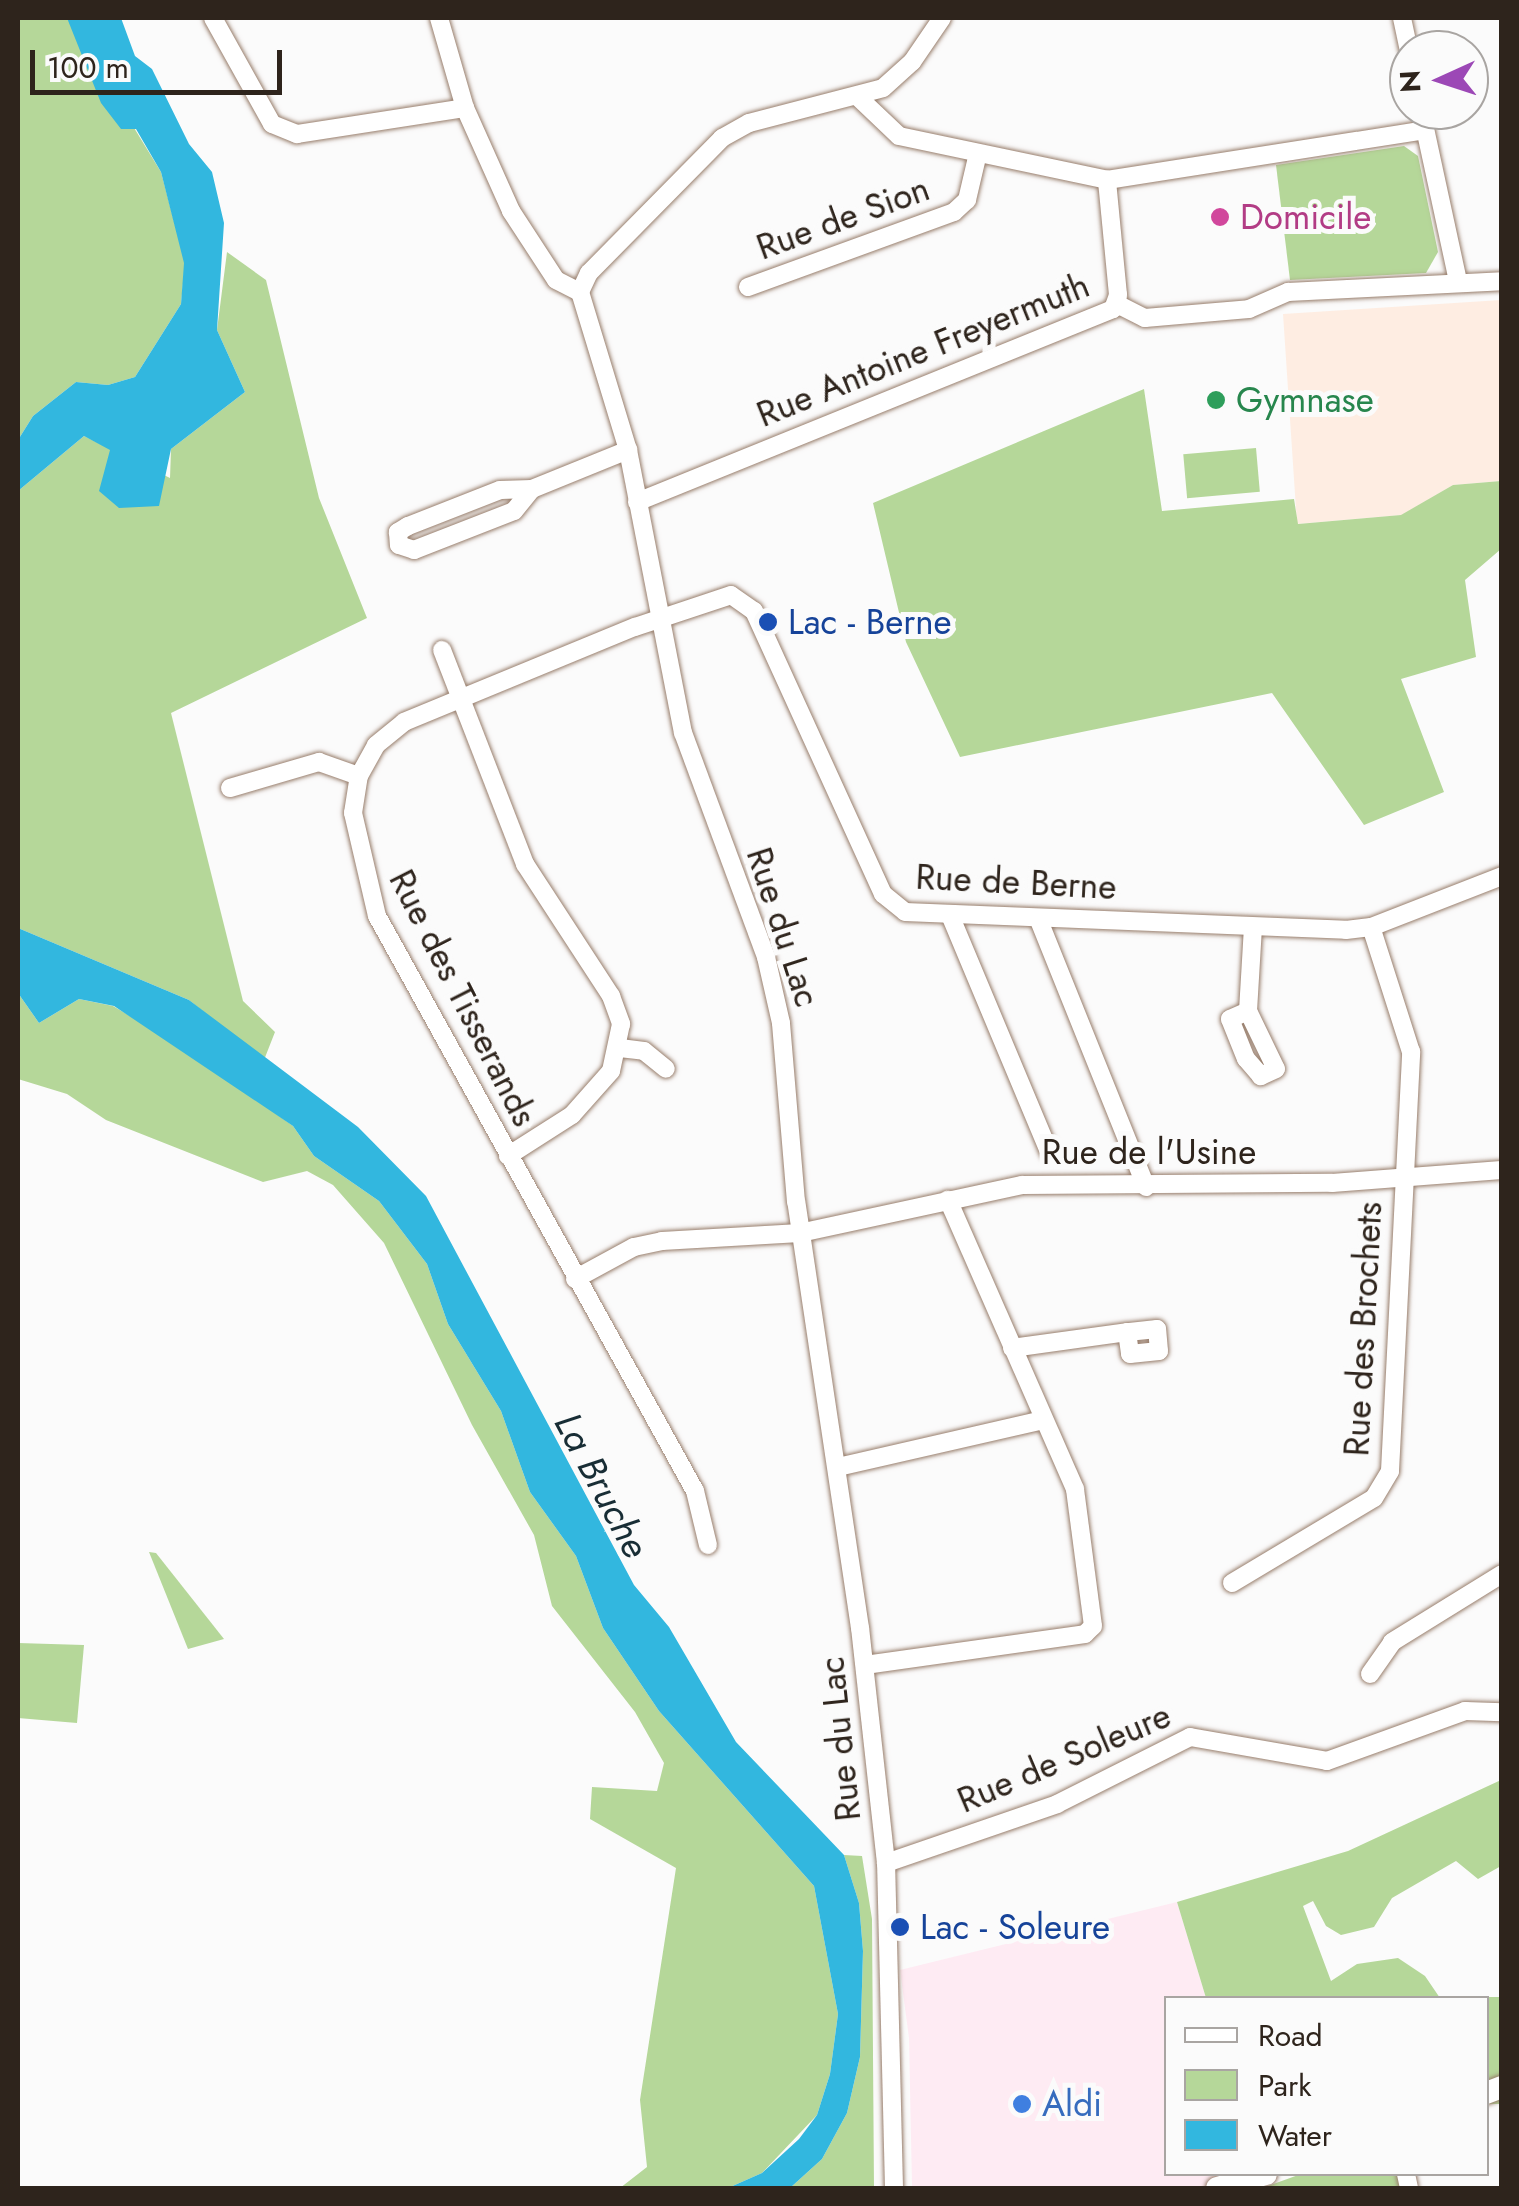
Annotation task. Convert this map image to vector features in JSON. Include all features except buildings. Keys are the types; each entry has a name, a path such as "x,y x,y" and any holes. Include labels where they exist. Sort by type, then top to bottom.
{"main road":[{"path":"1217,2188 1259,2176"}],"street":[{"path":"213,18 272,124 297,134 465,108"},
{"path":"439,18 465,108 492,173 540,260 570,291 580,292 589,273 722,138 748,124 859,98 902,74 942,18"},
{"path":"859,98 899,136 1107,180 1425,130 1458,281"},
{"name":"Rue de Sion","path":"748,287 954,212 967,200 978,153"},
{"name":"Rue Antoine Freyermuth","path":"637,502 1117,304 1107,180"},
{"path":"1117,304 1145,318 1249,309 1288,292 1458,281 1502,282"},
{"name":"Rue du Lac","path":"580,292 628,450 657,620 692,764 777,999 800,1232 838,1467 843,1542 864,1664 886,1863 894,2188"},
{"path":"532,489 514,511 414,550 399,545 398,532 408,526 500,490 532,489 628,450"},
{"name":"Rue de Berne","path":"657,620 724,596 748,602 883,894 905,912 1253,927 1371,928 1502,876"},
{"path":"230,788 319,762 358,776 376,745 404,722 657,620"},
{"path":"442,650 525,864 611,996 620,1048 611,1071 572,1115 508,1156"},
{"name":"Rue des Tisserands","path":"358,776 355,842 376,916 695,1491 708,1544"},
{"path":"950,915 1049,1152"},
{"path":"1038,918 1146,1187"},
{"path":"1248,1011 1253,927"},
{"name":"Rue des Brochets","path":"1232,1583 1374,1498 1390,1470 1411,1052 1371,928"},
{"path":"620,1048 644,1051 666,1068"},
{"name":"Rue de l'Usine","path":"575,1279 634,1247 662,1241 800,1232 1022,1186 1146,1187 1502,1170"},
{"path":"864,1664 1085,1634 1093,1626 1075,1488 948,1200"},
{"path":"1012,1348 1127,1332"},
{"path":"838,1467 1044,1420"},
{"path":"1370,1674 1392,1642 1502,1574"},
{"name":"Rue de Soleure","path":"886,1863 1057,1804 1190,1736 1327,1761 1465,1711 1502,1712"}],"shaded area":[{"path":"1501,300 1501,481 1453,485 1402,515 1297,524 1283,314"},
{"path":"1177,1902 1205,1996 1164,1996 1164,2176 1259,2176 1262,2188 912,2188 909,2038 900,1970"}],"green space":[{"path":"18,18 67,18 161,172 185,263 181,304 135,377 108,385 76,382 33,416 18,440"},
{"path":"1404,146 1418,156 1438,252 1426,273 1290,280 1276,165"},
{"path":"227,252 266,280 319,498 367,618 171,713 243,1001 275,1032 264,1060 189,1000 18,928 18,491 84,436 170,478 171,449 245,392 217,330"},
{"path":"1144,389 1162,511 1294,499 1298,524 1401,515 1453,485 1501,481 1501,549 1465,580 1476,657 1401,679 1444,792 1364,825 1272,693 960,757 906,642 873,503"},
{"path":"1256,448 1260,492 1187,498 1183,454"},
{"path":"18,993 39,1023 79,999 113,1006 184,1048 293,1126 314,1156 379,1201 427,1264 448,1324 501,1411 530,1492 576,1556 603,1628 659,1711 814,1886 838,2014 830,2074 817,2115 762,2173 728,2188 620,2188 647,2167 640,2100 676,1868 590,1819 592,1787 657,1791 664,1763 635,1712 552,1606 534,1535 472,1425 384,1243 333,1185 307,1171 263,1182 106,1120 67,1094 18,1079"},
{"path":"149,1552 156,1553 224,1639 188,1649"},
{"path":"18,1643 84,1645 77,1723 18,1718"},
{"path":"1501,1780 1501,1866 1478,1879 1456,1861 1392,1898 1374,1927 1341,1935 1326,1926 1313,1901 1303,1906 1331,1981 1357,1964 1398,1958 1425,1976 1439,1996 1205,1996 1177,1902 1348,1851"},
{"path":"844,1855 862,1856 872,1919 874,2188 790,2188 822,2159 847,2113 860,2057 863,1951 859,1903"},
{"path":"1489,1997 1501,1997 1501,2104 1489,2104"},
{"path":"1295,2176 1397,2176 1403,2188 1262,2188"}],"water":[{"path":"67,18 121,18 135,56 152,69 189,144 212,172 224,223 217,330 245,392 171,449 159,506 119,508 99,491 110,450 84,436 18,491 18,440 33,416 76,382 108,385 135,377 181,304 184,263 161,172 136,129 121,129 101,103"},
{"path":"18,928 189,1000 358,1127 426,1196 634,1585 669,1627 736,1742 844,1855 859,1903 863,1951 860,2057 847,2113 822,2159 790,2188 728,2188 762,2173 799,2139 817,2115 830,2074 838,2014 814,1886 659,1711 603,1628 576,1556 530,1492 501,1411 448,1324 427,1264 379,1201 314,1156 293,1126 114,1006 79,999 39,1023 18,993"}],"place":[{"name":"Domicile","path":"1220,217"},
{"name":"Gymnase","path":"1216,400"},
{"name":"Lac - Berne","path":"768,622"},
{"name":"Lac - Soleure","path":"900,1927"},
{"name":"Aldi","path":"1022,2104"}],"water label":[{"name":"La Bruche","path":"602,1485"}]}
